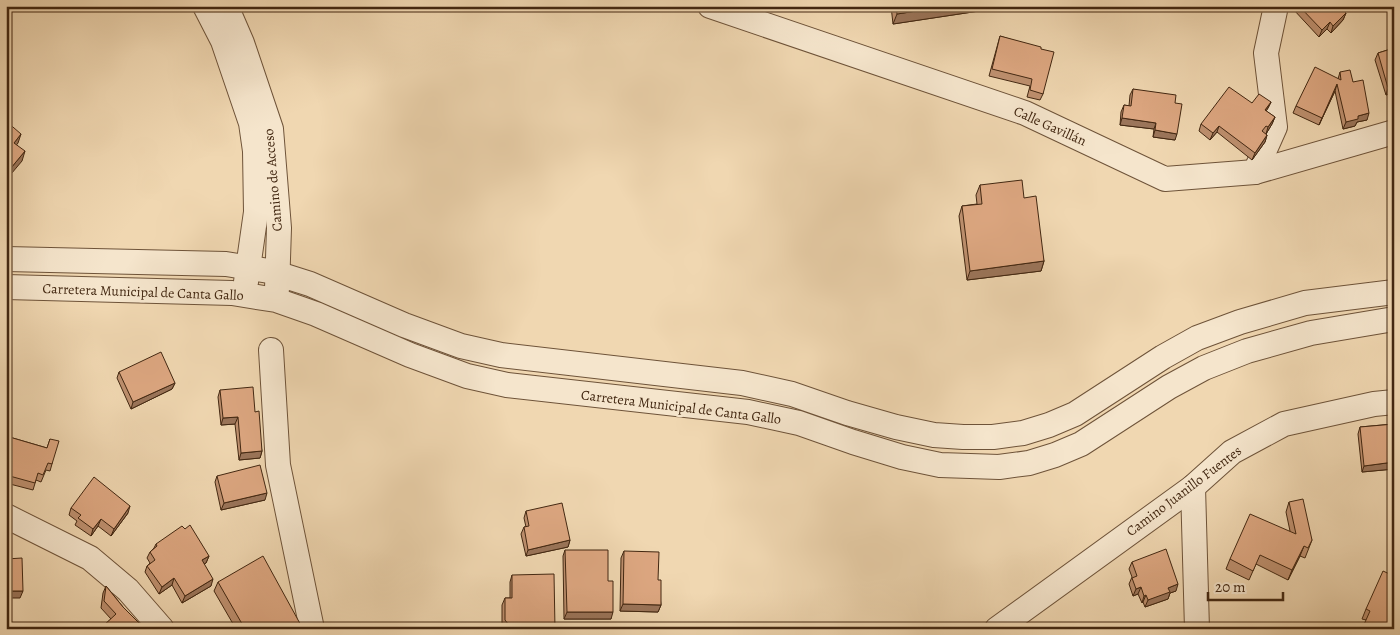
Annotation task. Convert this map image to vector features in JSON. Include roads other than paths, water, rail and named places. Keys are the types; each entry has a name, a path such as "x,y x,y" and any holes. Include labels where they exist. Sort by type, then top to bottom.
{"street":[{"name":"Camino de Acceso","path":"205,6 222,41 252,123 256,212 247,267 245,295"},
{"name":"Camino de Acceso","path":"226,6 242,43 270,129 279,228 276,300"},
{"name":"Calle Gavillán","path":"710,6 1025,113 1165,179 1255,172 1394,132"},
{"path":"1255,172 1275,127 1266,53 1276,6"},
{"name":"Carretera Municipal de Canta Gallo","path":"6,259 178,262 247,267 310,284 404,325 460,346 500,356 742,383 792,394 896,427 934,435 993,437 1023,433 1049,425 1074,414 1162,357 1197,338 1240,322 1305,303 1394,292"},
{"name":"Carretera Municipal de Canta Gallo","path":"6,287 184,292 245,295 276,300 316,314 467,376 507,385 748,412 799,423 853,442 902,456 940,465 970,466 1029,463 1055,455 1081,444 1169,387 1204,368 1247,352 1311,333 1394,319"},
{"path":"271,350 278,465 312,629"},
{"name":"Camino Juanillo Fuentes","path":"997,629 1193,487 1232,452 1284,424 1374,404 1394,402"},
{"path":"1193,487 1197,629"},
{"path":"6,516 90,558 128,590 162,629"}]}
